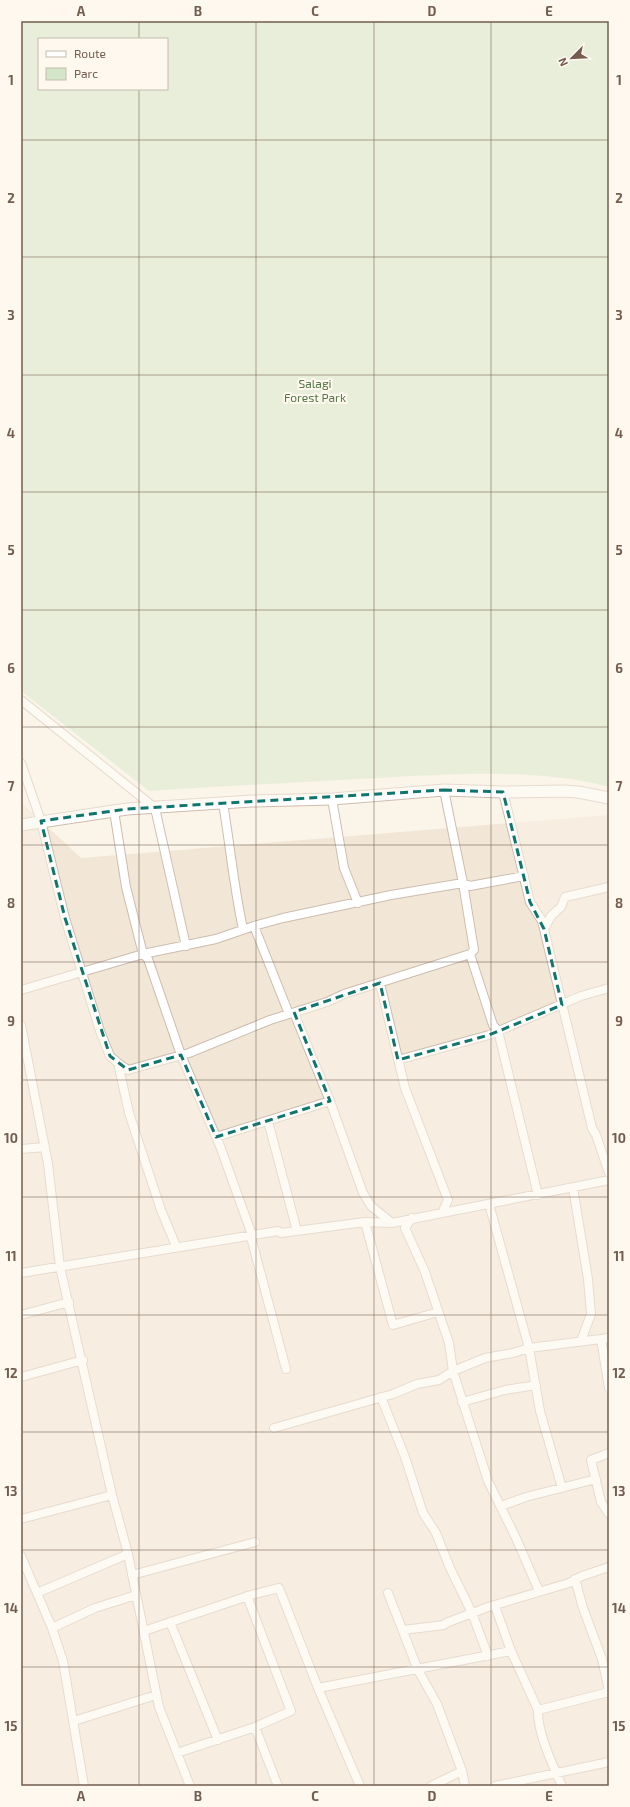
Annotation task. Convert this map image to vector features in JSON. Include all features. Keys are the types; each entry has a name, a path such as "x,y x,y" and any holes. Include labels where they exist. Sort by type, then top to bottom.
{"street":[{"path":"21,700 155,808 186,946"},
{"path":"21,763 41,822 65,918 100,1031 110,1056 128,1070 202,1049 230,1036 292,1013 470,954 474,950 463,883 444,790"},
{"path":"21,825 114,811 286,799 332,799 444,790 578,792 609,798"},
{"path":"504,792 530,902 542,921 592,1128 596,1135 609,1174"},
{"path":"332,799 344,868 358,903"},
{"path":"224,803 236,885 237,903 243,929"},
{"path":"114,811 126,888 143,954 148,959 181,1055 216,1136 252,1235 252,1241 286,1369"},
{"path":"21,990 143,954 216,939 254,926 391,895 463,883 470,886 524,876"},
{"path":"544,929 551,916 561,907 565,897 609,887"},
{"path":"254,926 330,1101 363,1193 371,1206 392,1223"},
{"path":"470,954 493,1025 498,1031 538,1195"},
{"path":"380,983 405,1088 448,1200 442,1213"},
{"path":"398,1060 489,1035 581,996 609,988"},
{"path":"21,1025 45,1147 60,1266 83,1360 112,1495 128,1554 156,1695 159,1707 190,1786"},
{"path":"118,1063 129,1113 162,1210 176,1246"},
{"path":"216,1136 268,1122 330,1101"},
{"path":"268,1122 297,1231"},
{"path":"21,1149 45,1147"},
{"path":"21,1272 176,1246 278,1231 281,1233 365,1222 392,1223 609,1180"},
{"path":"573,1188 588,1279 591,1314 581,1341"},
{"path":"489,1204 529,1348 540,1411 562,1488"},
{"path":"412,1218 405,1228 424,1272 449,1343 453,1371 488,1481 501,1506 539,1591"},
{"path":"365,1222 393,1325 438,1312"},
{"path":"21,1315 69,1302"},
{"path":"274,1428 381,1397 417,1384 439,1380 453,1371 485,1358 513,1353 529,1348 605,1338 609,1388"},
{"path":"21,1377 83,1360"},
{"path":"462,1402 505,1390 536,1384"},
{"path":"381,1397 405,1457 423,1512 436,1533 450,1568 472,1613 488,1656"},
{"path":"609,1453 591,1460 601,1502 609,1514"},
{"path":"501,1506 596,1479"},
{"path":"21,1519 112,1495"},
{"path":"132,1575 254,1542"},
{"path":"37,1593 128,1554"},
{"path":"21,1556 52,1628 63,1661 84,1786"},
{"path":"403,1630 444,1625 472,1613 568,1583 609,1566"},
{"path":"538,1710 609,1692 602,1659 583,1608 575,1580"},
{"path":"144,1631 247,1596 279,1588 318,1688 360,1786"},
{"path":"388,1592 418,1670 437,1704 462,1771 465,1786"},
{"path":"52,1628 95,1608 136,1595"},
{"path":"177,1753 254,1727 291,1711 247,1596"},
{"path":"495,1606 511,1651 538,1710 538,1716 548,1753 562,1786"},
{"path":"170,1622 218,1740"},
{"path":"318,1688 511,1651"},
{"path":"74,1721 156,1695"},
{"path":"254,1727 278,1786"},
{"path":"495,1786 609,1762"},
{"path":"431,1786 462,1771"}],"highlighted area":[{"path":"444,790 503,792 530,902 544,929 562,1005 489,1035 398,1060 380,983 294,1012 330,1101 216,1137 181,1055 128,1070 110,1056 65,918 41,821 127,809 252,801"}],"shaded area":[{"path":"21,802 81,858 609,815 609,1786 21,1786"}],"green space":[{"name":"Salagi Forest Park","path":"21,21 607,21 609,29 609,787 553,777 465,774 149,791 21,691"}]}
